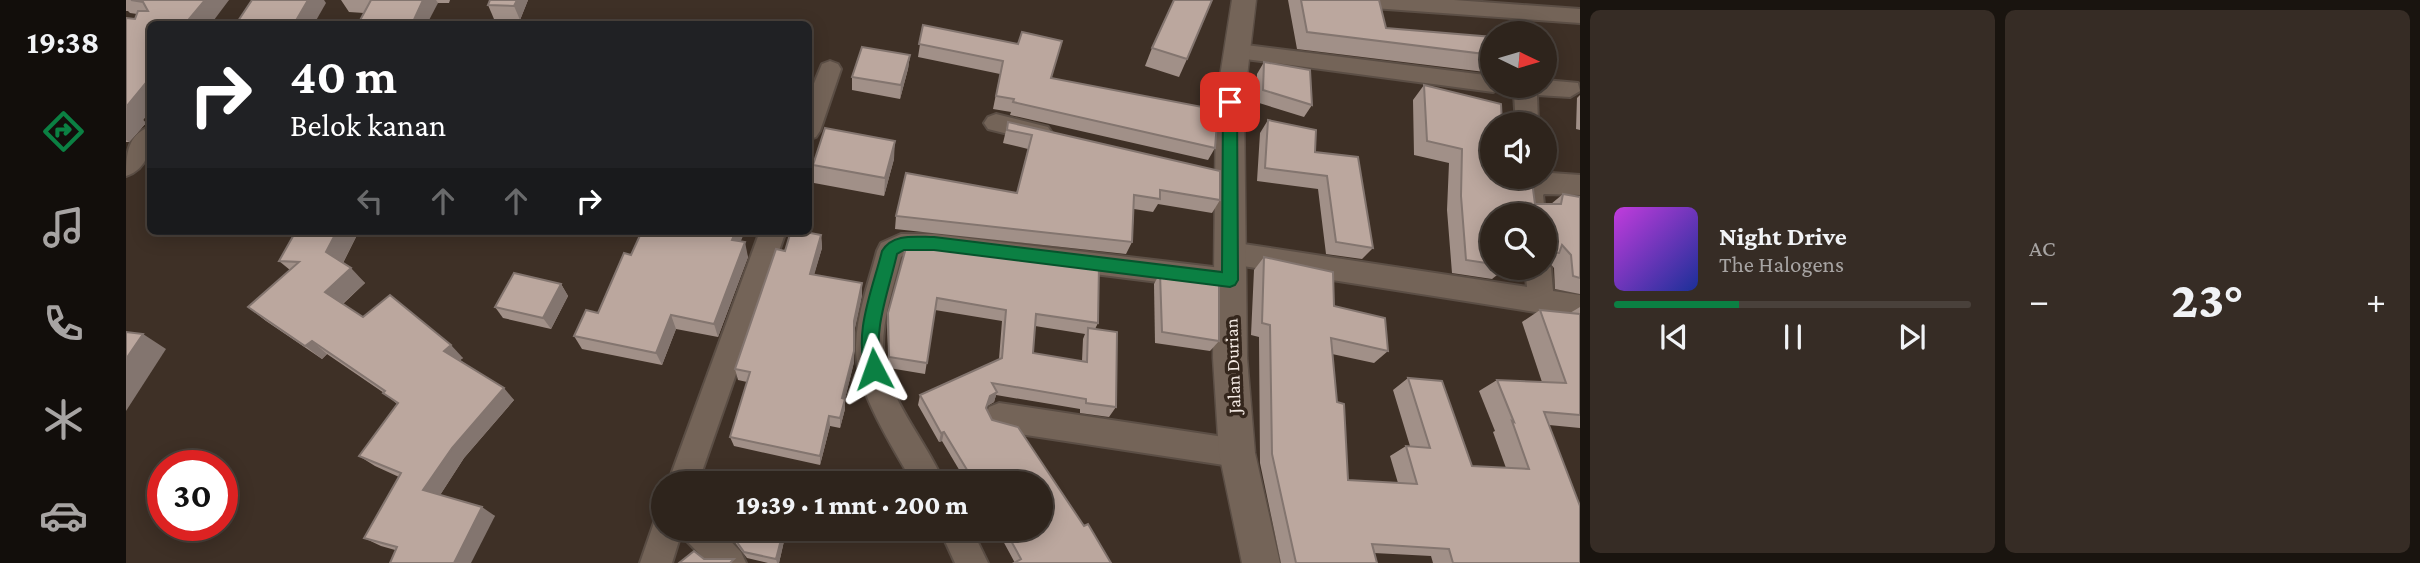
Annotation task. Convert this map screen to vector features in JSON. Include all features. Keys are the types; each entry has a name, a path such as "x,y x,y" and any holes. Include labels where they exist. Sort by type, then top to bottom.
{"street":[{"name":"Jalan Durian","path":"1244,0 1217,174 1230,266 1230,358 1237,453 1261,563"},
{"path":"1359,0 1580,16"},
{"path":"1512,0 1580,5"},
{"path":"1238,52 1480,82"},
{"path":"812,120 830,69"},
{"path":"1558,88 1570,89"},
{"path":"996,123 1061,138"},
{"path":"126,167 147,140"},
{"path":"1531,196 1535,186 1550,183 1580,185"},
{"path":"687,471 772,235"},
{"path":"923,471 878,384 869,355 873,324 890,251 901,244 934,244 1230,266 1580,307"},
{"path":"1539,280 1541,301"},
{"path":"999,417 1237,453"},
{"path":"656,563 663,541"},
{"path":"709,541 730,563"},
{"path":"961,541 972,563"}],"building":[{"path":"131,0 205,0 188,21 147,21 147,82 126,107 126,18 135,19 138,11 148,11 143,2"},
{"path":"252,0 308,0 296,21 238,21"},
{"path":"371,0 423,0 413,21 360,21"},
{"path":"490,0 517,0 514,6 488,5"},
{"path":"1174,0 1212,0 1187,59 1152,48"},
{"path":"1301,0 1379,0 1386,28 1480,36 1480,53 1307,32"},
{"path":"923,25 1018,44 1022,32 1062,41 1051,78 1218,110 1215,148 996,96 1003,61 919,44"},
{"path":"862,47 910,55 901,85 852,77"},
{"path":"1264,62 1310,70 1312,105 1263,90"},
{"path":"1424,85 1501,104 1501,112 1480,112 1480,189 1533,189 1535,203 1480,203 1480,262 1466,260 1461,196 1462,149 1427,141"},
{"path":"1268,120 1316,130 1315,152 1358,157 1373,248 1336,242 1327,176 1265,168"},
{"path":"1008,122 1220,171 1220,200 1160,190 1160,199 1134,195 1132,242 896,216 906,173 1017,193 1032,135 1007,130"},
{"path":"825,128 895,141 885,178 813,165"},
{"path":"1563,194 1580,197 1580,278 1573,276 1571,255 1562,245 1559,253 1557,204 1561,204"},
{"path":"294,235 335,235 326,252 351,268 325,292 363,317 390,295 451,345 444,351 504,388 452,448 423,490 482,507 454,563 390,563 397,547 364,538 401,473 359,456 398,403 383,393 385,391 312,341 305,346 248,307 299,262 279,261"},
{"path":"640,235 734,235 732,240 745,242 714,324 671,315 656,353 574,336 586,310 598,313 624,253 631,255"},
{"path":"790,235 821,235 810,274 862,283 854,321 854,351 842,398 845,399 840,418 829,416 820,456 730,437 750,372 735,369 776,249 785,251"},
{"path":"907,244 936,244 1099,265 1098,323 1036,314 1033,353 1087,362 1088,328 1117,332 1116,407 1086,403 1086,399 992,383 997,392 990,396 986,408 992,420 1018,427 1047,471 968,471 944,432 941,433 920,395 1002,358 1006,310 937,298 927,363 889,357 888,313"},
{"path":"1264,257 1333,272 1334,306 1385,318 1388,351 1331,338 1337,402 1344,404 1348,480 1417,484 1406,446 1430,448 1408,378 1442,381 1472,466 1529,469 1497,380 1566,383 1540,310 1580,314 1580,415 1544,412 1580,506 1580,563 1453,563 1449,549 1372,544 1377,563 1296,563 1272,454 1270,325 1262,323"},
{"path":"514,273 561,284 543,318 495,307"},
{"path":"1160,273 1219,280 1219,341 1162,332"},
{"path":"126,332 143,334 126,359"},
{"path":"1053,480 1084,526 1088,524 1111,563 1014,563 1021,559 1011,541 1053,541"},
{"path":"736,541 781,541 776,559 744,552"},
{"path":"694,551 704,559 734,559 730,563 679,563"}],"route":[{"path":"874,369 869,355 873,324 890,251 901,244 917,242 1230,280 1230,102"}]}
